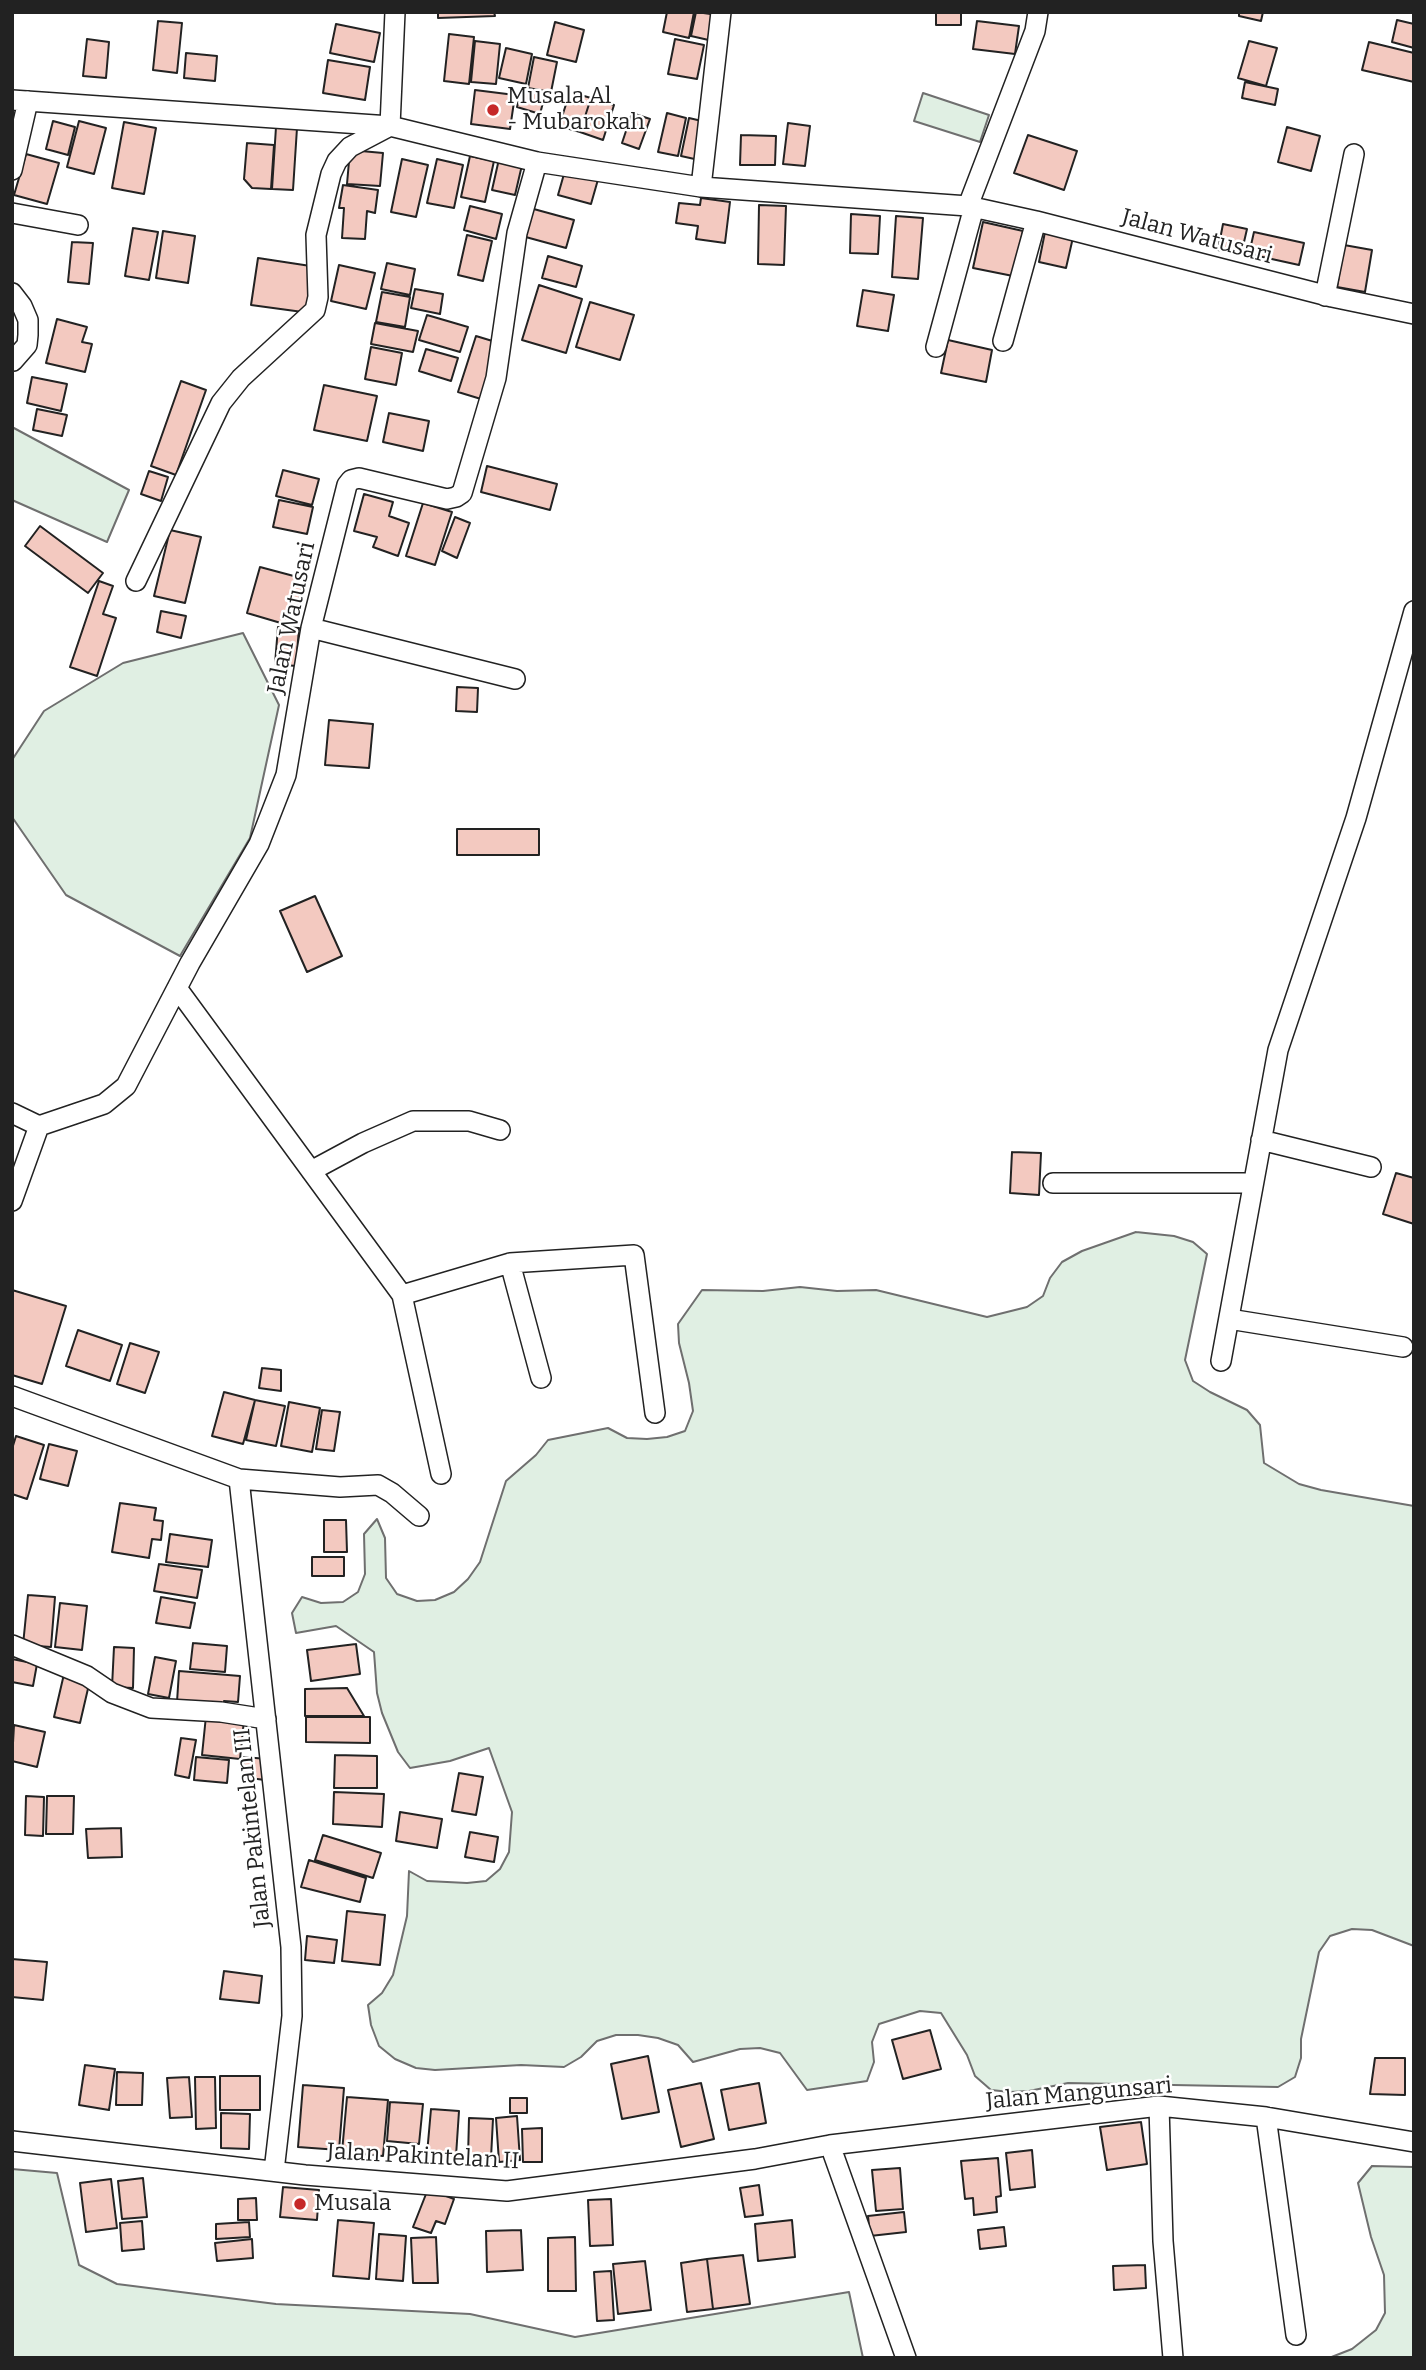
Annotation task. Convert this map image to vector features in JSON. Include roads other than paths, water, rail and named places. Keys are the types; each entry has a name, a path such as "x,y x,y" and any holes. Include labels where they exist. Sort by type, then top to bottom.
{"street":[{"path":"136,581 221,403 241,378 315,310 318,297 316,235 331,174 337,161 350,148 390,126 395,12"},
{"path":"701,187 721,12"},
{"path":"936,347 971,207 1035,31 1038,12"},
{"path":"12,170 20,101"},
{"name":"Jalan Watusari","path":"20,101 390,126 537,162 701,187 971,207 1036,221 1325,296 1414,314"},
{"path":"1325,296 1354,154"},
{"name":"Jalan Watusari","path":"39,1126 104,1104 126,1086 177,988 259,844 286,775 311,628 347,485 351,480 359,478 447,499 462,493 496,378 517,233 537,162"},
{"path":"12,213 78,225"},
{"path":"1003,341 1036,221"},
{"path":"12,293 28,320 29,335 27,345 13,361"},
{"path":"1221,1361 1278,1050 1356,818 1414,611"},
{"path":"311,628 516,679"},
{"path":"177,988 402,1295 441,1474"},
{"path":"12,1114 39,1126 12,1201"},
{"path":"311,1171 363,1143 413,1121 469,1121 500,1130"},
{"path":"1261,1140 1371,1167"},
{"path":"1052,1183 1252,1183"},
{"path":"402,1295 510,1263 634,1255 656,1413"},
{"path":"510,1263 541,1378"},
{"path":"1229,1319 1403,1347"},
{"path":"12,1396 239,1479 340,1487 378,1485 419,1516"},
{"name":"Jalan Pakintelan III","path":"239,1479 290,1947 292,2016 274,2171"},
{"path":"12,1645 87,1676 112,1693 150,1708 221,1712 266,1719"},
{"path":"1159,2106 1163,2241 1172,2358"},
{"name":"Jalan Mangunsari","path":"830,2145 1159,2106 1266,2117 1414,2142"},
{"path":"1266,2117 1296,2335"},
{"name":"Jalan Pakintelan II","path":"12,2141 274,2171 507,2191 755,2160 830,2145"},
{"path":"830,2145 906,2358"}],"place":[{"name":"Musala Al - Mubarokah","path":"493,110"},
{"name":"Musala","path":"300,2204"}]}
